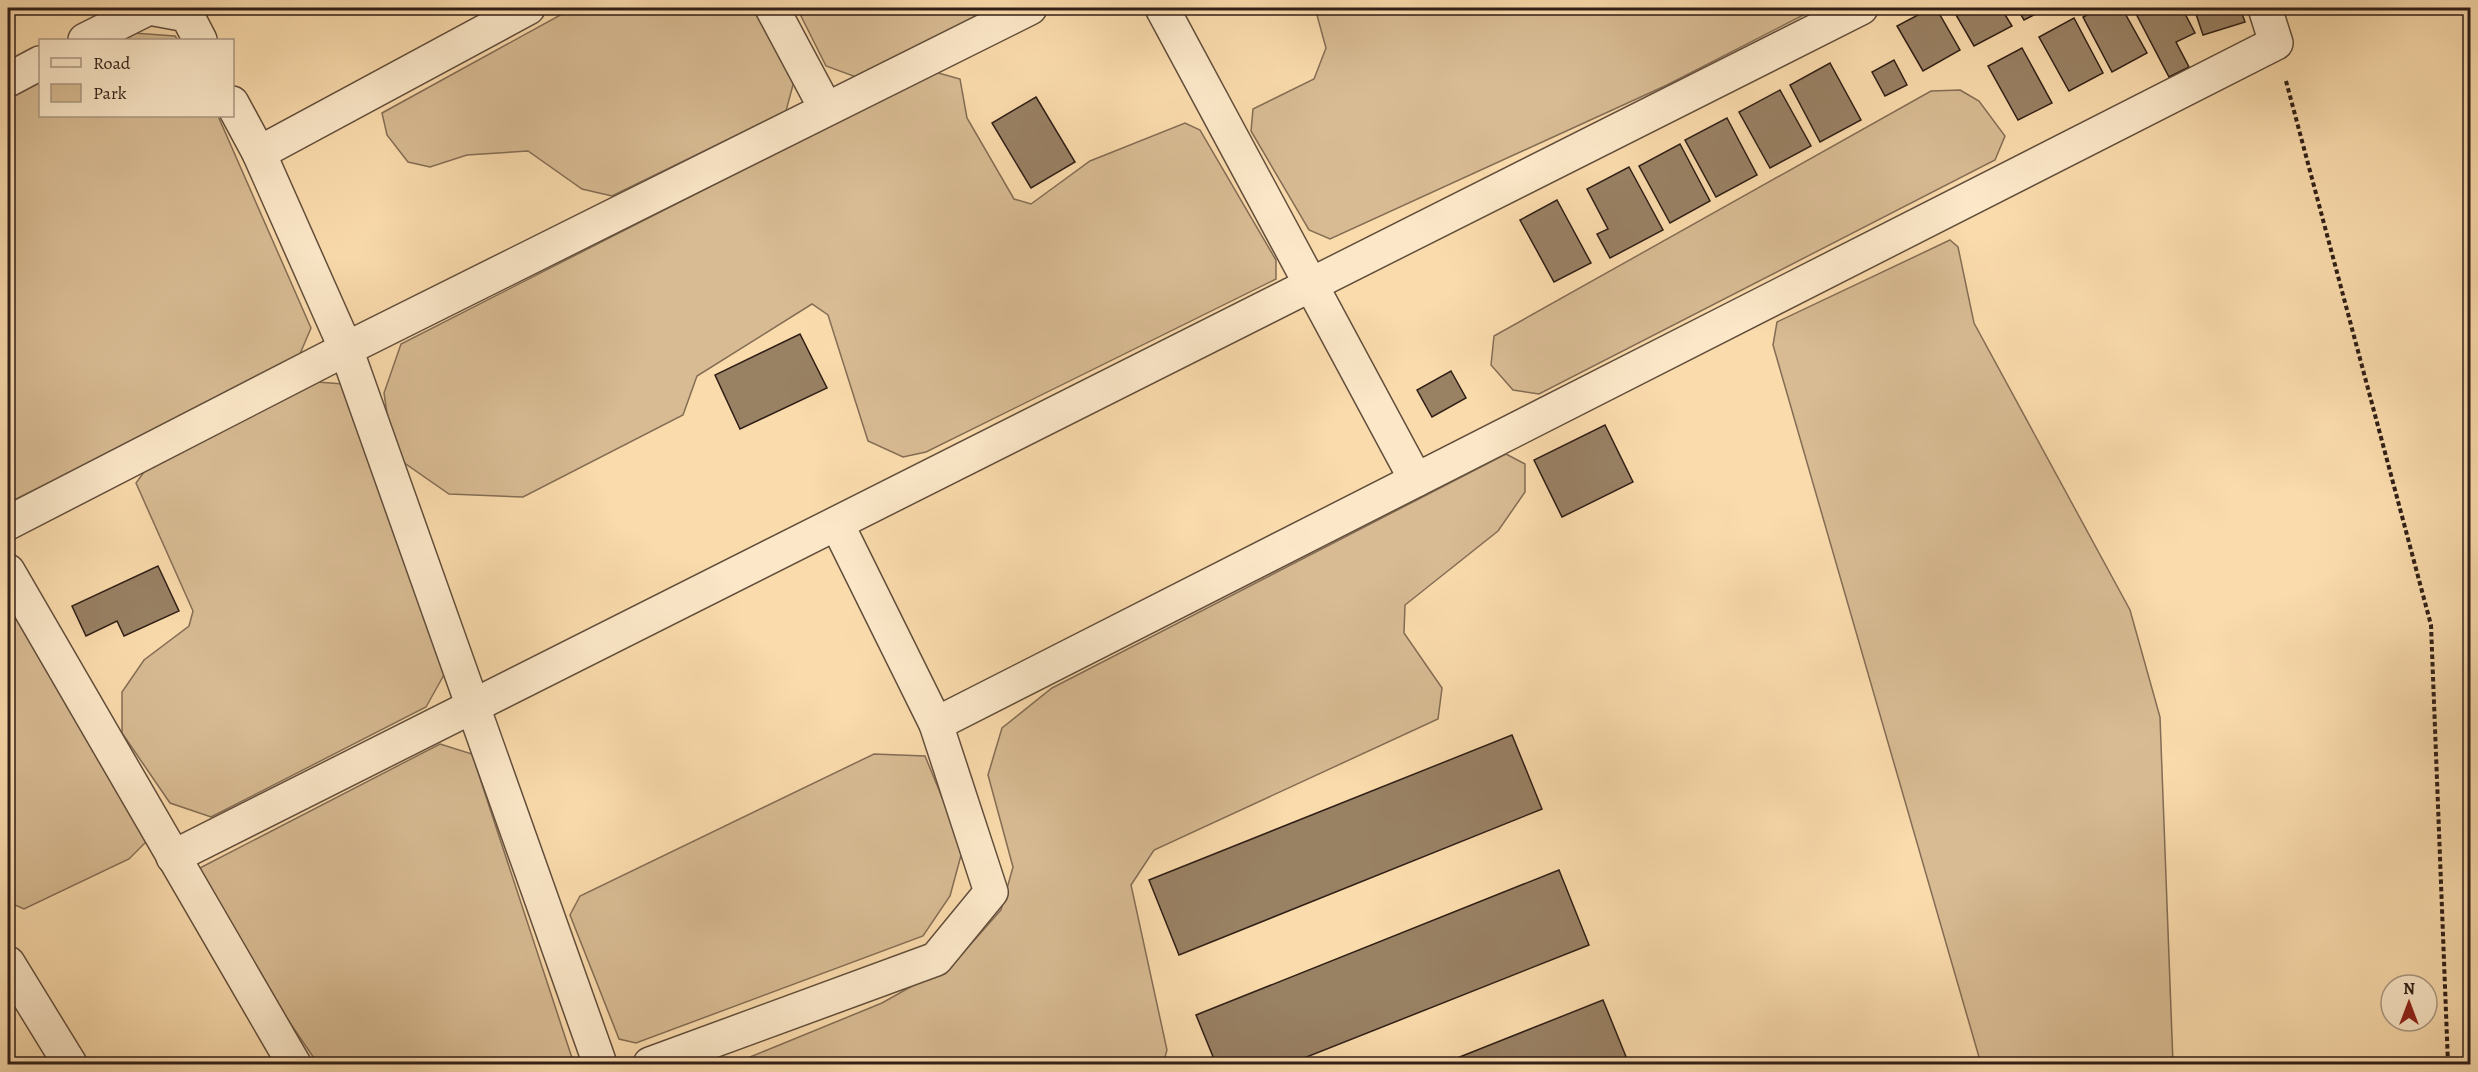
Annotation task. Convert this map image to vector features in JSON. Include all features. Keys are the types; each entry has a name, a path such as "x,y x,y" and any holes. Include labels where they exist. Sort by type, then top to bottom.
{"street":[{"path":"87,39 149,8 187,15 199,39"},
{"path":"259,153 528,8"},
{"path":"772,8 826,110"},
{"path":"8,523 346,349 1030,8"},
{"path":"1162,8 1416,480"},
{"path":"173,857 1861,8"},
{"path":"936,724 2276,43 2265,8"},
{"path":"8,80 39,64"},
{"path":"234,107 259,153 346,349 600,1065"},
{"path":"650,1065 936,959 991,892 936,724 837,524"},
{"path":"8,571 294,1065"},
{"path":"8,963 70,1065"}],"path":[{"path":"2276,43 2430,625 2448,1065"}],"green space":[{"path":"573,8 754,8 794,81 786,111 612,196 582,189 528,151 467,155 430,167 408,162 387,135 382,113"},
{"path":"797,8 994,8 856,77 826,66"},
{"path":"1315,8 1817,8 1667,85 1330,239 1309,230 1251,131 1253,109 1314,79 1326,48"},
{"path":"133,33 175,36 177,39 121,39"},
{"path":"935,72 960,79 967,118 1014,199 1031,204 1090,161 1185,123 1200,130 1276,260 1276,279 926,452 903,457 868,441 828,315 812,304 697,376 683,415 523,497 449,494 393,455 384,393 401,344"},
{"path":"39,81 39,117 218,117 311,328 297,361 8,503 8,97"},
{"path":"1960,90 1979,101 2005,136 1995,160 1539,394 1513,390 1491,365 1494,336 1931,91"},
{"path":"1950,240 1958,247 1974,323 2130,610 2160,717 2173,1064 1981,1064 1773,345 1777,322"},
{"path":"317,382 343,384 445,673 426,707 211,817 170,803 122,733 122,692 144,660 189,626 193,611 136,483 144,472"},
{"path":"1506,454 1525,464 1525,492 1498,531 1405,605 1404,633 1442,688 1438,719 1154,850 1131,885 1167,1050 1163,1064 733,1064 882,1003 955,962 1001,910 1013,867 988,775 1002,728 1052,688"},
{"path":"8,601 150,838 129,859 24,909 8,902"},
{"path":"440,744 472,754 574,1064 318,1064 196,885 196,870"},
{"path":"874,754 925,756 963,848 950,896 923,936 636,1043 619,1039 570,915 580,896"}],"building":[{"path":"1931,8 1936,8 1960,50 1923,71 1897,26"},
{"path":"1952,8 2001,8 2012,26 1974,46"},
{"path":"2017,8 2047,8 2024,20"},
{"path":"2101,8 2122,8 2147,53 2112,72 2083,17"},
{"path":"2133,8 2182,8 2195,33 2176,42 2189,67 2169,77"},
{"path":"2194,8 2240,8 2245,22 2203,35"},
{"path":"2074,18 2103,73 2069,91 2039,37"},
{"path":"2022,48 2052,103 2018,120 1988,66"},
{"path":"1894,60 1907,85 1885,96 1872,72"},
{"path":"1830,63 1861,120 1820,142 1790,85"},
{"path":"1780,90 1811,146 1770,168 1739,112"},
{"path":"1036,97 1075,162 1031,188 992,123"},
{"path":"1727,118 1757,175 1716,197 1685,140"},
{"path":"1680,144 1710,201 1670,223 1639,166"},
{"path":"1629,167 1663,230 1610,258 1597,234 1608,229 1587,189"},
{"path":"1557,200 1591,263 1554,282 1520,220"},
{"path":"800,334 827,388 740,429 715,375"},
{"path":"1451,371 1466,398 1432,417 1417,390"},
{"path":"1605,425 1633,482 1562,517 1534,460"},
{"path":"158,566 179,611 124,636 117,621 86,636 72,606"},
{"path":"1512,735 1542,809 1179,955 1149,880"},
{"path":"1559,870 1589,945 1289,1064 1216,1064 1196,1015"},
{"path":"1603,1000 1629,1064 1442,1064"}]}
